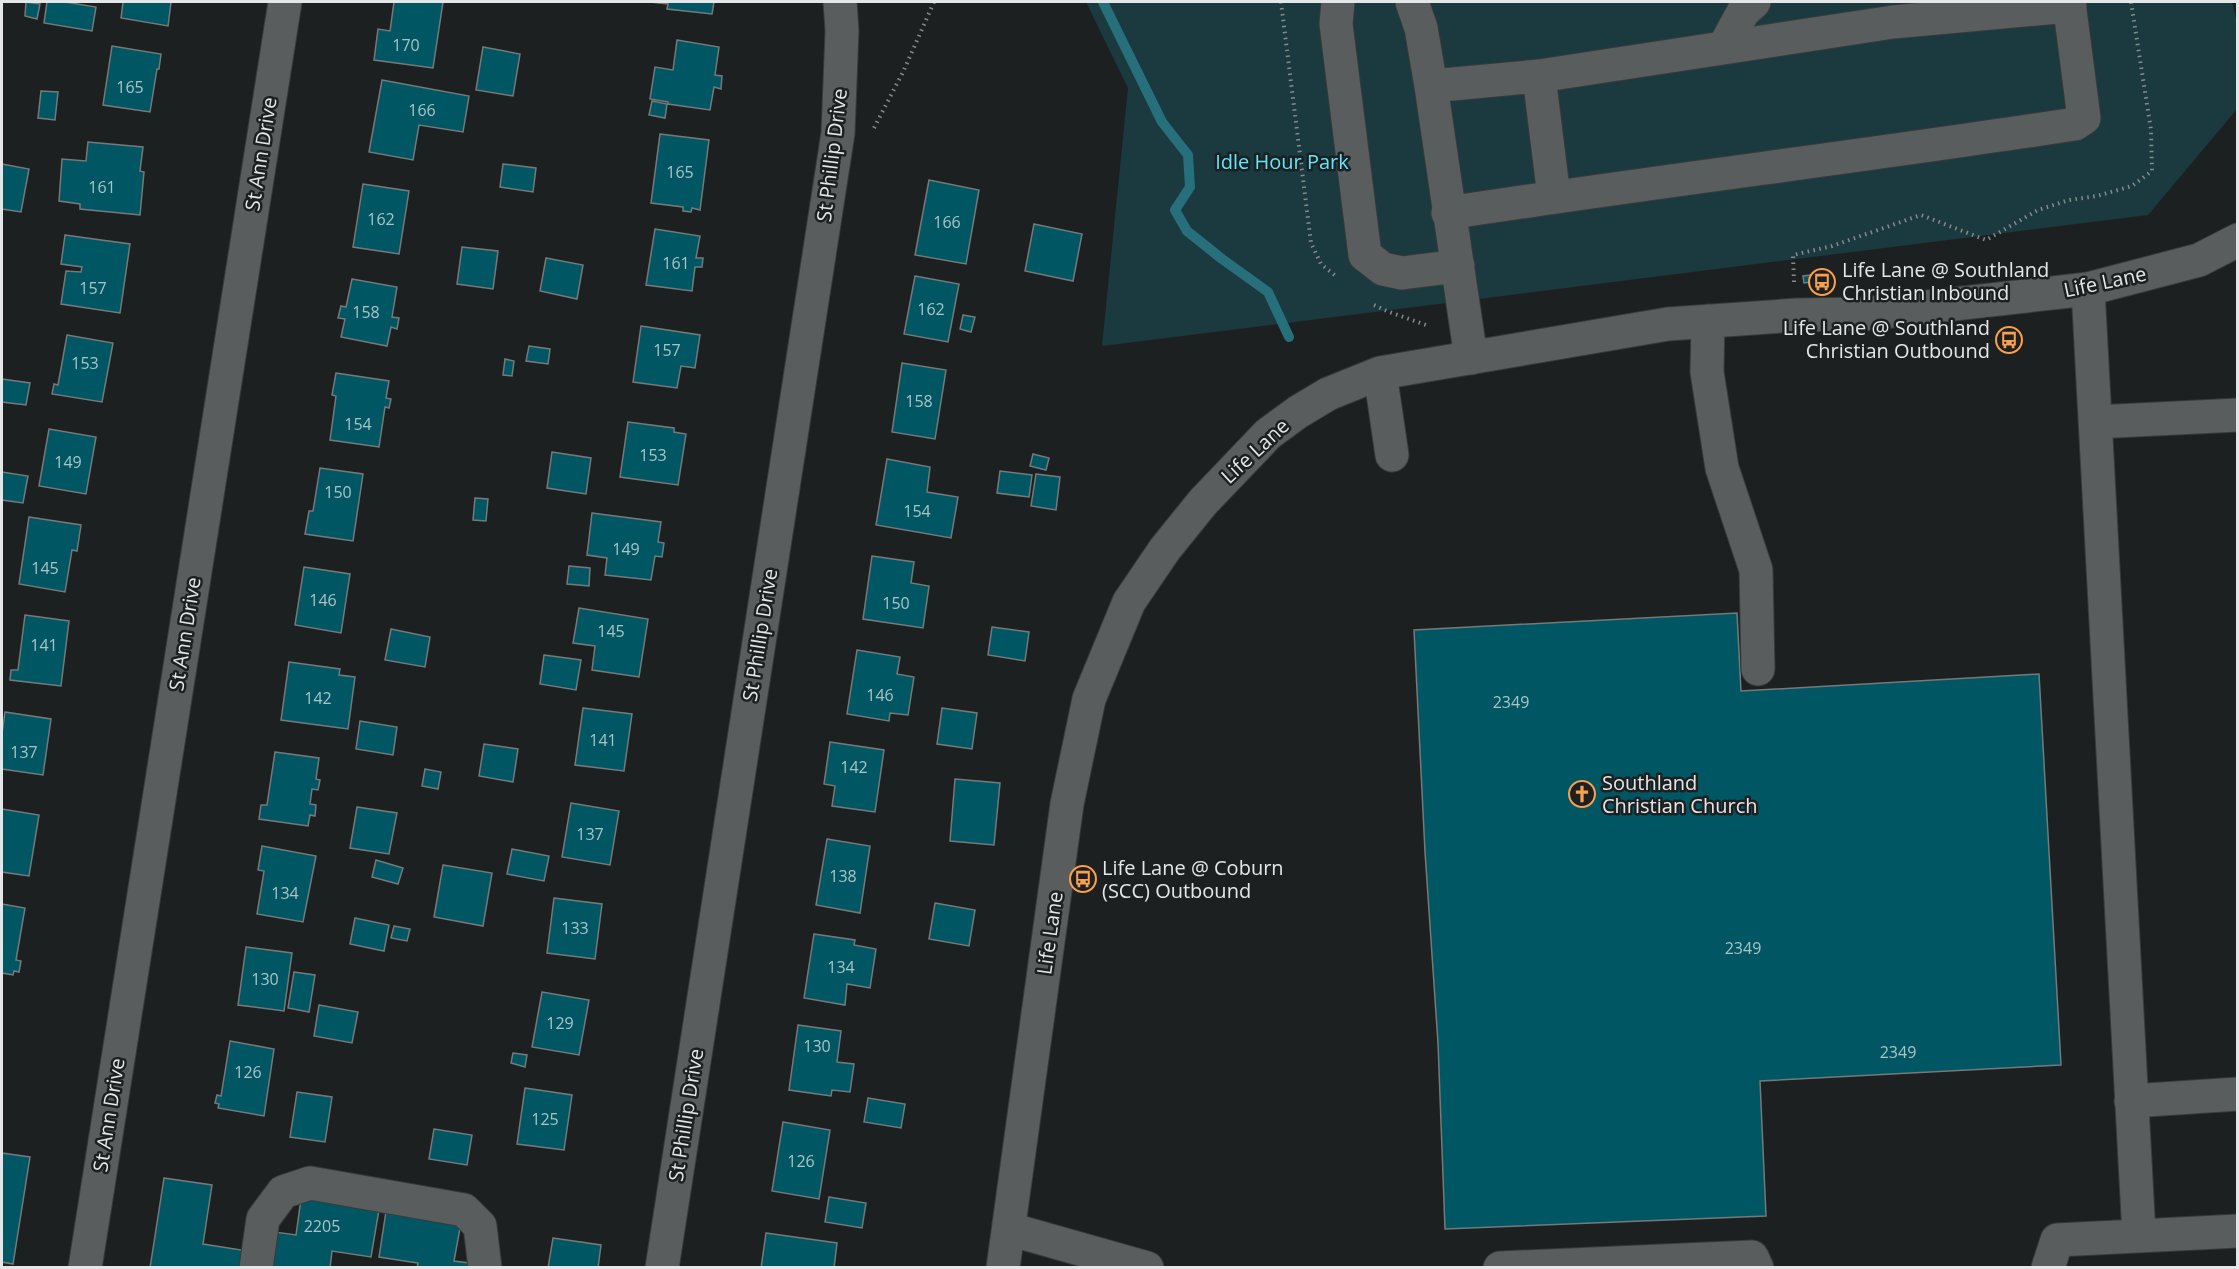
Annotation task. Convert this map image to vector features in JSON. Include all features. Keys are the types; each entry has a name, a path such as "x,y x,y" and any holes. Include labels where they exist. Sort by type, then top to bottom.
{"street":[{"name":"St Ann Drive","path":"85,1268 285,2"},
{"name":"St Phillip Drive","path":"663,1268 838,133 842,31 840,2"},
{"path":"1338,2 1336,24 1365,255 1383,269 1402,273 1458,266"},
{"path":"1412,2 1421,28 1431,86 1471,358"},
{"path":"1724,47 1743,12 1754,2"},
{"path":"1431,86 1539,76 1893,22 1953,9 2069,4 2084,118 2075,124 1909,149 1554,196 1448,213"},
{"path":"1539,76 1554,196"},
{"name":"Life Lane","path":"1003,1268 1067,804 1089,699 1129,602 1165,549 1203,502 1268,434 1328,394 1380,373 1668,324 1797,315 1864,314 2088,289 2199,260 2238,240"},
{"path":"2088,289 2139,1235"},
{"path":"1708,321 1707,372 1722,468 1756,570 1758,669"},
{"path":"1380,373 1392,455"},
{"path":"2095,422 2238,416"},
{"path":"2131,1101 2238,1094"},
{"path":"256,1268 263,1219 283,1192 310,1183 464,1210 480,1226 485,1268"},
{"path":"1009,1229 1148,1268"},
{"path":"2048,1268 2057,1240 2238,1231"},
{"path":"1500,1268 1752,1257 1757,1268"}],"path":[{"path":"871,135 903,72 934,2"},
{"path":"1797,315 1792,255 1832,246 1921,215 1986,240 2038,210 2069,200 2097,196 2132,186 2152,171 2151,130 2131,2"}],"green space":[{"name":"Idle Hour Park","path":"1086,2 2232,2 2237,23 2237,109 2148,215 1102,346 1128,88"}],"building":[{"path":"26,2 40,4 37,19 25,16"},
{"path":"47,2 65,2 96,7 92,31 44,23"},
{"path":"123,2 171,2 168,26 121,18"},
{"path":"394,2 443,2 433,68 374,60 378,29 390,31"},
{"path":"650,2 714,2 712,14 667,9 668,4"},
{"path":"677,40 719,47 715,75 722,76 721,89 714,87 710,110 650,99 655,67 673,70"},
{"path":"112,46 161,54 150,112 103,105"},
{"path":"483,47 520,54 513,96 476,90"},
{"path":"382,80 469,96 463,132 419,125 413,160 369,152"},
{"path":"41,91 58,92 55,120 38,118"},
{"path":"652,101 667,104 665,118 649,115"},
{"path":"660,134 709,140 700,210 692,208 691,212 683,211 683,207 651,203"},
{"path":"88,142 143,147 140,171 144,172 140,215 80,209 80,204 59,201 62,159 86,161"},
{"path":"2,164 29,169 21,212 2,209"},
{"path":"503,164 536,168 533,192 500,187"},
{"path":"929,180 979,190 966,264 915,255"},
{"path":"363,184 409,191 399,254 353,247"},
{"path":"1034,224 1082,234 1073,281 1025,271"},
{"path":"655,229 700,236 696,258 703,258 702,267 695,267 692,291 646,285"},
{"path":"65,235 130,244 120,313 61,304 66,271 81,272 82,267 61,264"},
{"path":"462,247 498,251 493,289 457,284"},
{"path":"546,258 583,265 577,299 540,291"},
{"path":"1819,274 1820,281 1804,283 1803,276"},
{"path":"915,276 959,284 948,342 904,334"},
{"path":"352,279 397,287 392,317 399,318 397,329 391,327 387,346 341,337 345,319 338,318 341,306 346,307"},
{"path":"963,315 975,317 971,332 960,329"},
{"path":"641,326 700,335 695,368 681,366 677,388 633,382"},
{"path":"67,335 113,343 102,402 52,394 54,384 58,385"},
{"path":"529,346 550,349 548,364 526,361"},
{"path":"505,359 514,361 512,376 503,375"},
{"path":"902,363 946,370 935,439 892,432"},
{"path":"336,373 389,381 386,398 391,399 389,408 385,407 379,447 330,440 336,396 332,395"},
{"path":"2,379 30,383 26,405 2,402"},
{"path":"628,422 674,428 674,432 686,434 678,485 620,477"},
{"path":"49,429 96,437 86,494 39,486"},
{"path":"552,452 591,458 586,494 547,488"},
{"path":"1033,454 1049,458 1046,470 1030,466"},
{"path":"887,459 930,467 927,492 958,497 951,538 876,525"},
{"path":"320,468 363,474 353,541 305,534 309,511 313,511"},
{"path":"1000,471 1032,475 1029,497 997,493"},
{"path":"2,472 28,476 23,503 2,500"},
{"path":"1036,474 1060,477 1056,510 1031,506"},
{"path":"475,498 488,499 486,521 473,520"},
{"path":"592,513 661,522 658,542 664,543 662,557 655,556 651,580 605,575 607,558 587,555"},
{"path":"29,517 81,525 77,551 72,550 65,592 19,584"},
{"path":"872,556 914,562 911,583 929,586 923,628 863,619"},
{"path":"569,566 590,568 589,586 567,584"},
{"path":"304,567 350,574 341,633 295,625"},
{"path":"579,608 648,619 639,677 592,670 595,646 573,643"},
{"path":"1737,613 1741,691 2039,674 2061,1065 1760,1081 1766,1216 1445,1229 1438,1043 1425,852 1414,630"},
{"path":"25,615 69,621 61,686 10,680 11,670 18,670"},
{"path":"992,627 1029,632 1025,661 988,655"},
{"path":"391,629 430,637 425,667 385,660"},
{"path":"857,650 900,657 897,674 914,677 908,715 890,713 889,721 847,714"},
{"path":"544,655 581,660 576,690 540,684"},
{"path":"289,662 340,669 339,675 355,677 348,729 281,720"},
{"path":"583,708 632,714 624,771 575,765"},
{"path":"942,708 977,713 972,749 937,744"},
{"path":"5,712 51,719 43,775 2,769 2,734"},
{"path":"360,721 397,727 393,755 356,749"},
{"path":"830,742 884,750 875,812 832,806 835,786 824,784"},
{"path":"484,744 518,749 513,782 479,776"},
{"path":"275,752 319,758 316,779 320,780 318,790 312,789 310,804 316,805 315,816 310,815 308,826 259,819 261,805 267,805"},
{"path":"425,769 441,772 438,789 422,786"},
{"path":"955,779 1000,783 994,845 950,841"},
{"path":"571,803 619,811 610,865 562,857"},
{"path":"357,807 397,813 389,854 350,848"},
{"path":"2,809 39,815 29,876 2,872"},
{"path":"827,839 870,846 860,913 816,905"},
{"path":"262,846 316,856 303,922 257,914 264,871 258,870"},
{"path":"512,849 549,856 544,881 507,874"},
{"path":"376,860 403,868 398,884 372,877"},
{"path":"443,865 492,873 483,926 434,917"},
{"path":"554,898 602,904 595,959 547,953"},
{"path":"935,903 975,910 969,946 929,939"},
{"path":"2,904 25,908 16,960 21,961 19,972 14,971 13,975 2,973"},
{"path":"355,918 389,925 384,951 350,944"},
{"path":"394,926 410,929 407,941 391,938"},
{"path":"814,934 855,940 854,945 876,949 870,988 847,984 845,1005 804,998"},
{"path":"246,947 292,953 284,1011 238,1005"},
{"path":"294,972 315,975 309,1012 288,1008"},
{"path":"542,992 589,1000 579,1055 532,1047"},
{"path":"319,1005 358,1012 352,1043 314,1036"},
{"path":"798,1025 841,1031 837,1062 854,1064 850,1092 832,1090 831,1096 789,1090"},
{"path":"230,1041 274,1049 264,1116 218,1108 219,1104 215,1103 217,1095 221,1096"},
{"path":"513,1053 527,1055 525,1067 511,1063"},
{"path":"525,1088 572,1095 564,1150 517,1144"},
{"path":"297,1092 332,1097 325,1142 290,1137"},
{"path":"868,1098 905,1104 901,1128 864,1122"},
{"path":"783,1122 830,1130 819,1199 772,1191"},
{"path":"434,1129 472,1135 467,1165 429,1159"},
{"path":"2,1153 30,1157 13,1264 2,1262"},
{"path":"164,1178 212,1185 203,1244 248,1251 245,1268 150,1268"},
{"path":"302,1192 380,1204 371,1257 332,1251 330,1268 270,1268 275,1232 296,1235"},
{"path":"829,1197 866,1203 862,1228 825,1222"},
{"path":"387,1205 462,1217 454,1261 477,1264 476,1268 417,1268 418,1263 379,1257"},
{"path":"766,1233 837,1243 834,1268 761,1268"},
{"path":"553,1238 601,1245 598,1268 548,1268"}],"waterway":[{"path":"1103,2 1162,122 1188,155 1190,187 1175,210 1187,231 1268,292 1289,337"}],"place":[{"name":"Life Lane @ Southland Christian Inbound","path":"1822,282"},
{"name":"Life Lane @ Southland Christian Outbound","path":"2009,340"},
{"name":"Southland Christian Church","path":"1582,794"},
{"name":"Life Lane @ Coburn (SCC) Outbound","path":"1083,879"}]}
